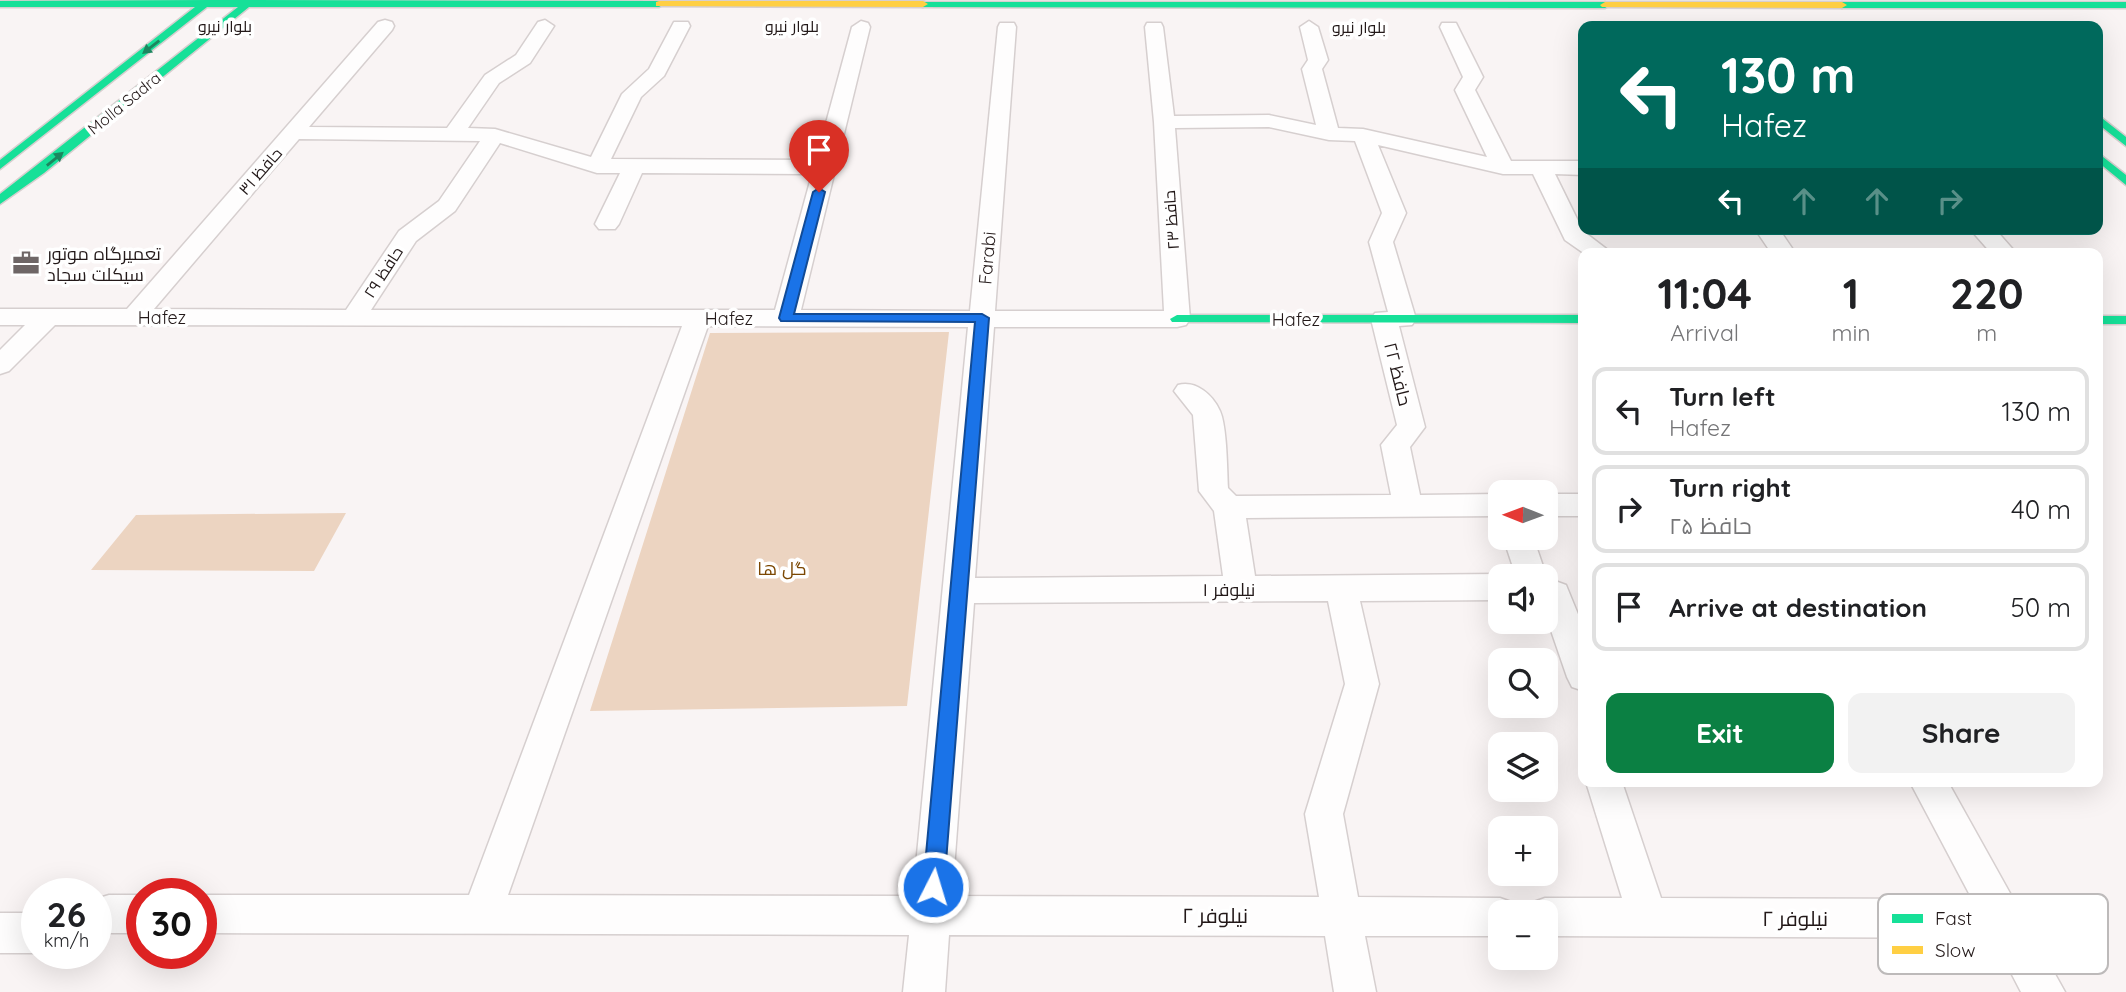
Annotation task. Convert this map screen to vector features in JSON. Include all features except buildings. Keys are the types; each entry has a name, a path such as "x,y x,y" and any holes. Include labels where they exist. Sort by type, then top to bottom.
{"street":[{"name":"بلوار نیرو","path":"1,2 1970,2 2126,5"},
{"name":"Molla Sadra","path":"0,166 207,2"},
{"name":"Molla Sadra","path":"0,200 40,171 249,2"},
{"path":"1933,2 1950,19"},
{"path":"1970,2 1989,19"},
{"name":"بلوار نیرو","path":"151,26 248,26"},
{"path":"358,26 392,26"},
{"name":"حافظ ۳۱","path":"134,317 292,133 392,26"},
{"path":"454,134 492,79 523,59 545,26"},
{"path":"597,166 632,94 657,72 681,26"},
{"path":"786,318 861,27"},
{"name":"Farabi","path":"925,992 1007,27"},
{"name":"حافظ ۲۳","path":"1154,27 1164,121 1177,319"},
{"path":"1309,27 1318,60 1312,69 1329,134"},
{"path":"1449,27 1473,77 1465,90 1503,167"},
{"path":"1164,121 1269,121 1329,134 1363,135 1503,167 1578,168"},
{"path":"2103,122 2126,143"},
{"path":"292,133 495,135 597,166 825,167"},
{"name":"حافظ ۲۹","path":"354,317 407,236 447,206 495,135"},
{"path":"1363,135 1394,213 1381,242 1394,319"},
{"path":"2103,160 2126,181"},
{"path":"607,225 634,166"},
{"path":"1541,167 1573,235 1592,248"},
{"path":"1988,235 1999,248"},
{"name":"Hafez","path":"0,317 1578,319"},
{"path":"0,365 48,317"},
{"path":"482,914 698,318"},
{"name":"حافظ ۲۲","path":"1394,319 1411,427 1395,445 1408,506"},
{"path":"2103,320 2126,320"},
{"path":"1188,391 1207,413 1214,491 1229,507 1241,589"},
{"path":"1229,507 1488,505"},
{"path":"1558,505 1578,505"},
{"name":"نیلوفر ۱","path":"959,591 1488,587"},
{"path":"1341,588 1362,684 1324,814 1355,992"},
{"path":"1558,603 1578,660"},
{"path":"1606,787 1648,917"},
{"path":"1931,787 1990,894"},
{"name":"نیلوفر ۲","path":"217,914 1488,917"},
{"name":"نیلوفر ۲","path":"1558,917 1878,918"},
{"path":"0,933 21,933"},
{"path":"2033,974 2043,992"}],"green space":[{"name":"گل ها","path":"949,332 907,706 590,711 710,333"},
{"path":"346,513 314,571 91,570 136,515"}],"traffic: fast":[{"path":"0,200 40,171 252,0"},
{"path":"0,166 206,3"},
{"path":"0,4 659,4"},
{"path":"923,4 1605,5"},
{"path":"1842,5 2126,5"},
{"path":"2103,122 2126,143"},
{"path":"2103,160 2126,181"},
{"path":"1177,319 1578,319"},
{"path":"2103,320 2126,320"}],"traffic: slow":[{"path":"659,4 923,4"},
{"path":"1605,5 1842,5"}],"place":[{"name":"تعمیرگاه موتور سیکلت سجاد","path":"26,263"}],"route":[{"path":"819,192 786,318 982,318 933,887"}]}
